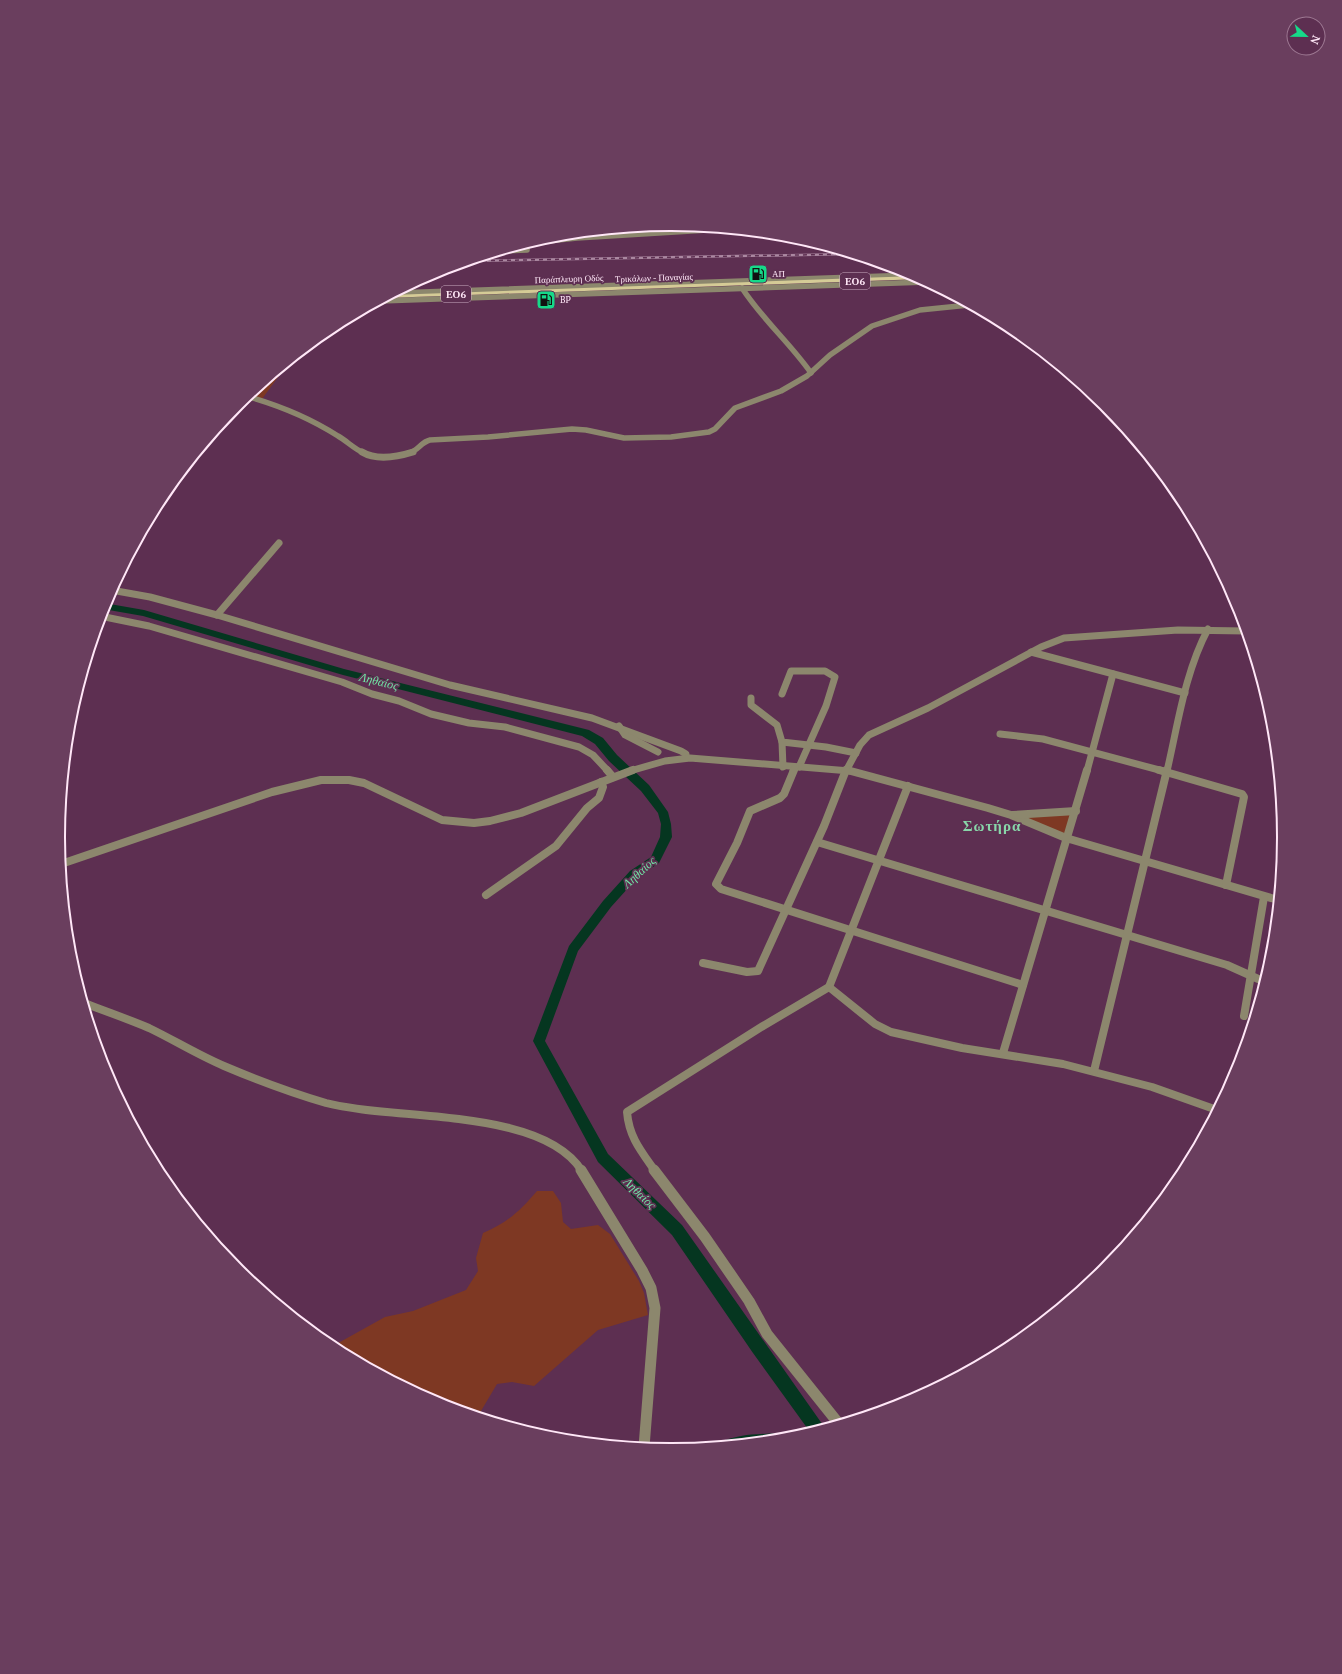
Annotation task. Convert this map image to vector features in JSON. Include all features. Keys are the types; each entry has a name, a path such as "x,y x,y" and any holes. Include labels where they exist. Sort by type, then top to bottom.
{"main road":[{"name":"Τρικάλων - Παναγίας","path":"396,297 568,292 786,281 906,278"}],"street":[{"path":"609,234 630,235 681,231"},
{"path":"786,281 899,276"},
{"name":"Παράπλευρη Οδός","path":"404,293 743,284 915,282"},
{"path":"743,284 762,316 798,354 811,373"},
{"name":"Παράπλευρη Οδός","path":"389,301 527,293"},
{"path":"253,398 286,408 337,435 366,454 378,458 413,453 423,442 430,440 483,438 564,430 586,430 624,438 671,437 706,433 716,429 735,408 785,390 811,373 832,353 866,330 881,322 920,310 962,306"},
{"path":"218,615 279,543"},
{"path":"117,591 150,597 218,615 450,685 592,718 619,726 683,752 686,758"},
{"path":"106,617 149,626 342,682 367,693 399,701 431,714 469,722 505,727 576,746 590,752 614,777"},
{"path":"1191,629 1198,636 1200,644"},
{"path":"703,963 747,972 758,971 817,842 846,770 864,740 873,732 928,708 1050,642 1070,636 1191,629 1241,631"},
{"path":"1094,1072 1185,693 1200,644 1208,629"},
{"path":"1031,652 1185,693"},
{"path":"782,694 788,675 791,671 825,671 835,676 835,681 830,696 784,794 780,798 750,811 737,843 716,884 721,890 1023,985"},
{"path":"1003,1053 1066,838 1076,811 1113,674"},
{"path":"752,698 750,702 751,705 777,725 782,742 783,767"},
{"path":"619,726 624,735 658,752"},
{"path":"1000,734 1035,737 1238,792 1244,797 1226,886"},
{"path":"782,742 856,752"},
{"path":"660,762 658,752 661,744"},
{"path":"66,862 186,820 280,790 319,780 346,779 366,783 387,791 431,816 465,824 482,823 500,819 645,766 686,758 783,767 846,770 1011,815 1066,838 1274,899"},
{"path":"486,895 560,842 587,808 599,798 603,789 601,782"},
{"path":"836,1420 768,1334 749,1300 705,1237 667,1188 633,1138 626,1120 627,1112 632,1107 763,1026 829,988 908,786"},
{"path":"1011,815 1076,811"},
{"path":"817,842 1128,935 1250,974 1259,979"},
{"path":"1244,1016 1264,896"},
{"path":"829,988 875,1024 891,1032 962,1048 1003,1053 1063,1064 1152,1087 1213,1109"},
{"path":"89,1004 148,1028 224,1066 305,1096 347,1106 419,1116 458,1118 511,1129 543,1138 568,1154 583,1172 642,1270 654,1298 654,1322 644,1442"}],"shaded area":[{"path":"281,373 262,399 253,397"},
{"path":"1072,813 1065,834 1023,817"},
{"path":"537,1191 553,1191 561,1203 563,1222 571,1229 598,1225 610,1234 639,1281 644,1293 648,1315 598,1330 534,1386 512,1382 497,1384 480,1412 439,1397 403,1381 338,1343 385,1317 413,1311 466,1290 478,1271 476,1258 483,1233 506,1221 525,1205"}],"waterway":[{"name":"Ληθαίος","path":"110,607 144,613 343,672 585,733 599,741 613,758 645,788 663,812 666,824 666,837 655,860 634,874 607,904 573,949 539,1041 603,1158 677,1230 758,1348 814,1425"},
{"path":"729,1440 741,1437 768,1435"}],"railway":[{"path":"484,261 836,254"}],"place":[{"name":"ΑΠ","path":"758,274"},
{"name":"BP","path":"546,300"}],"district":[{"name":"Σωτήρα","path":"992,825"}]}
